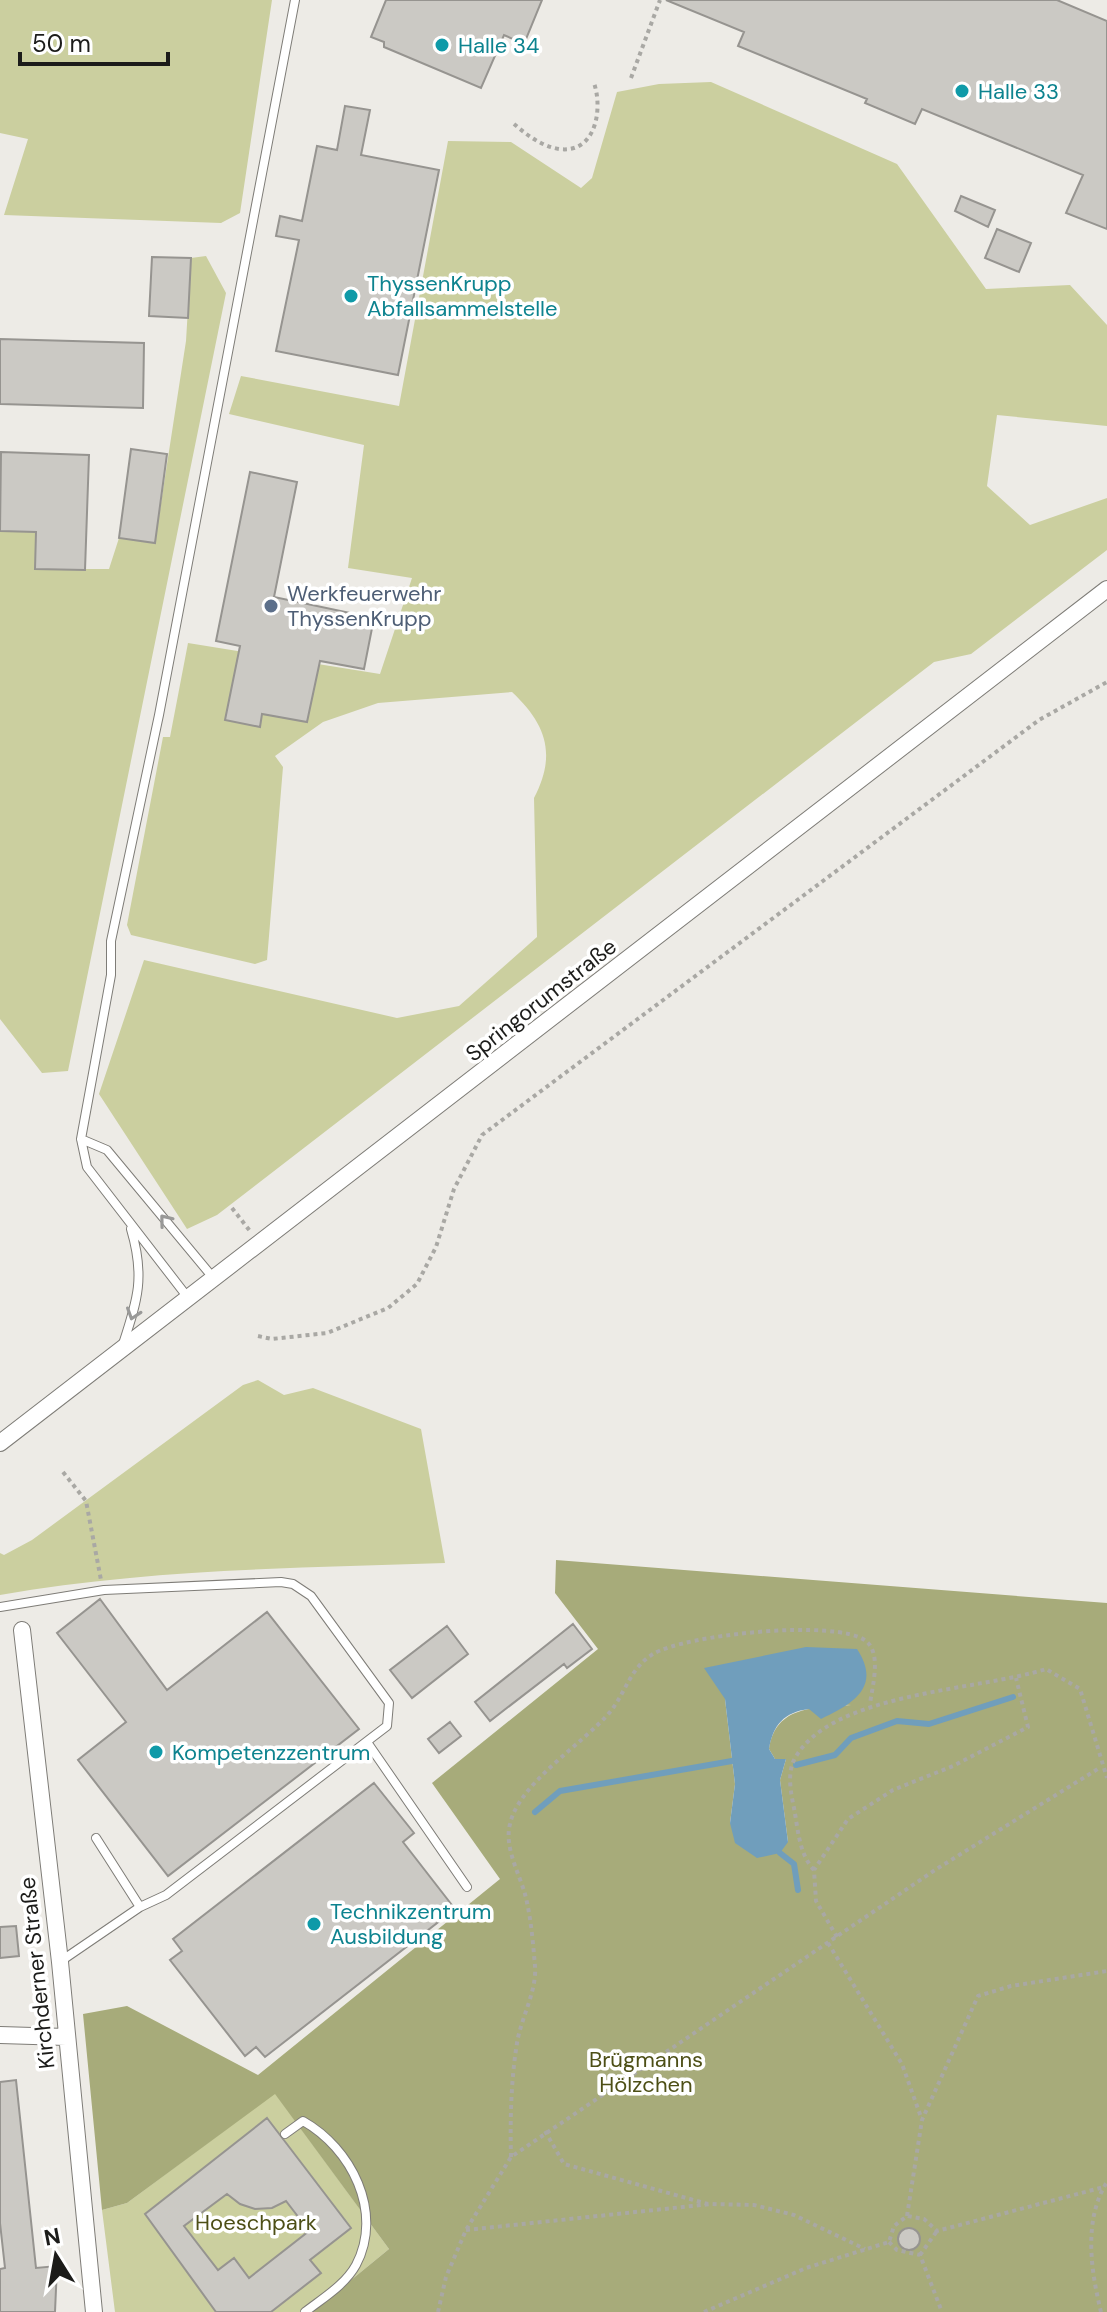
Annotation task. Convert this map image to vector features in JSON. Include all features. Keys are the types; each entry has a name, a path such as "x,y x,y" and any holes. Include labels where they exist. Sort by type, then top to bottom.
{"street":[{"name":"Springorumstraße","path":"0,1443 1107,589"},
{"name":"Kirchderner Straße","path":"22,1630 60,1962 94,2312"},
{"path":"0,2035 66,2037"}],"lane":[{"path":"189,1300 87,1167 81,1139 111,975 111,941 159,715 295,0"},
{"path":"81,1139 107,1150 215,1280"},
{"path":"121,1352 140,1292 137,1250 128,1221"},
{"path":"0,1607 104,1590 281,1582 303,1589 389,1703 387,1726 367,1742 166,1895 140,1907 60,1962"},
{"path":"367,1742 467,1887"},
{"path":"96,1838 140,1907"},
{"path":"285,2134 303,2121 316,2128 334,2144 356,2174 364,2197 366,2229 355,2267 339,2285 305,2312"}],"path":[{"path":"631,78 660,0"},
{"path":"514,124 536,141 561,150 585,142 598,123 599,98 594,83"},
{"path":"258,1336 272,1339 327,1333 398,1301 417,1284 436,1247 454,1189 482,1135 1039,720 1107,682"},
{"path":"63,1472 86,1501 104,1590"},
{"path":"511,2157 510,2123 517,2043 535,1970 526,1897 509,1843 510,1823 522,1802 610,1712 631,1673 651,1655 677,1643 802,1628 857,1637 868,1642 873,1653 875,1667 870,1704"},
{"path":"814,1870 805,1860 790,1788 794,1760 823,1729 870,1704 1016,1678 1046,1669 1080,1689 1101,1767 1107,1778"},
{"path":"837,1937 816,1901 814,1870 848,1819 893,1790 953,1766 1028,1727 1016,1678"},
{"path":"438,2312 446,2277 466,2230 511,2157 545,2131 935,1870 1101,1767"},
{"path":"828,1943 902,2064 922,2120"},
{"path":"889,2242 894,2226 907,2216 922,2120 978,1996 1011,1986 1107,1971"},
{"path":"545,2131 564,2164 711,2204"},
{"path":"920,2255 937,2231 1105,2184"},
{"path":"1101,2312 1092,2275 1093,2214 1105,2184"},
{"path":"466,2230 711,2204 754,2205 794,2215 865,2249"},
{"path":"907,2216 924,2219 937,2231"},
{"path":"704,2312 806,2268 889,2242"},
{"path":"889,2242 897,2250 920,2255"},
{"path":"920,2255 942,2312"}],"green space":[{"path":"0,0 272,0 240,213 221,223 4,215 28,139 0,133"},
{"path":"711,82 897,164 986,289 1070,285 1107,325 1107,426 997,415 987,486 1030,525 1107,498 1107,550 971,654 934,662 217,1215 187,1229 99,1094 144,960 397,1018 459,1006 537,937 534,798 541,782 546,754 540,728 512,692 378,703 323,722 275,756 283,767 267,960 255,964 131,935 127,925 163,737 170,737 188,643 380,674 412,578 348,568 364,445 229,414 241,376 399,406 448,141 511,142 581,188 592,178 617,92 659,84"},
{"path":"206,256 226,293 68,1071 42,1073 0,1019 0,531 36,532 36,569 109,569 119,538 155,542 186,341 191,258"},
{"path":"258,1380 284,1395 313,1388 421,1429 445,1563 166,1575 0,1595 0,1553 4,1555 32,1540 243,1385"},
{"name":"Brügmanns Hölzchen","path":"556,1560 1107,1603 1107,2312 312,2312 389,2249 275,2094 127,2203 102,2210 83,2014 127,2006 258,2075 500,1879 432,1783 598,1649 555,1593","holes":["725,1699 851,1705 799,1712 780,1724 773,1735 769,1749 775,1759 786,1759 780,1780 788,1842 730,1823 735,1784"]},
{"name":"Hoeschpark","path":"275,2093 389,2249 312,2312 115,2312 102,2210 127,2203"}],"water":[{"path":"806,1647 857,1649 864,1662 865,1684 844,1707 821,1719 809,1709 793,1713 781,1721 773,1733 769,1749 775,1759 786,1759 780,1780 788,1842 780,1853 757,1858 735,1843 730,1823 735,1784 725,1699 704,1668"}],"building":[{"name":"Halle 34","path":"386,0 542,0 524,44 504,35 481,88 384,47 384,42 371,37"},
{"name":"Halle 33","path":"666,0 1057,0 1107,21 1107,229 1066,213 1083,175 922,109 915,124 865,103 867,99 738,46 744,32"},
{"name":"ThyssenKrupp Abfallsammelstelle","path":"345,106 370,110 361,155 439,170 398,375 276,351 299,240 276,236 280,216 302,221 317,146 337,150"},
{"path":"961,196 995,210 988,227 955,211"},
{"path":"997,229 1031,243 1019,272 985,258"},
{"path":"152,257 191,258 188,318 149,316"},
{"path":"0,339 144,343 143,408 0,404"},
{"path":"131,449 167,454 155,543 119,538"},
{"path":"1,452 89,455 85,570 35,569 36,532 0,531"},
{"name":"Werkfeuerwehr ThyssenKrupp","path":"250,472 297,482 274,597 374,618 364,669 320,661 307,722 262,714 260,727 225,720 240,646 216,641"},
{"path":"100,1599 167,1690 267,1612 359,1729 168,1876 78,1760 126,1722 57,1633"},
{"path":"573,1624 592,1649 567,1668 564,1664 490,1721 475,1702"},
{"path":"447,1626 468,1654 412,1698 390,1670"},
{"path":"450,1722 461,1736 439,1753 428,1739"},
{"name":"Technikzentrum Ausbildung","path":"374,1783 414,1833 403,1842 455,1909 265,2057 256,2047 245,2056 170,1960 182,1951 173,1939"},
{"path":"16,1926 19,1956 0,1958 0,1927"},
{"path":"16,2080 36,2268 57,2266 55,2312 0,2312 0,2269 5,2268 0,2223 0,2082"},
{"path":"267,2118 351,2228 310,2260 321,2273 271,2312 216,2312 145,2214","holes":["227,2194 240,2204 255,2209 272,2208 286,2201 309,2231 249,2278 234,2258 218,2270 184,2226"]},
{"path":"909,2228 917,2231 920,2239 917,2247 909,2250 901,2247 898,2239 901,2231"}],"waterway":[{"path":"796,1765 835,1755 851,1738 897,1721 929,1724 1013,1697"},
{"path":"535,1812 560,1791 732,1761"},
{"path":"780,1853 794,1864 798,1890"}],"place":[{"name":"Halle 34","path":"442,45"},
{"name":"Halle 33","path":"962,91"},
{"name":"ThyssenKrupp Abfallsammelstelle","path":"351,296"},
{"name":"Werkfeuerwehr ThyssenKrupp","path":"271,606"},
{"name":"Kompetenzzentrum","path":"156,1752"},
{"name":"Technikzentrum Ausbildung","path":"314,1924"}]}
